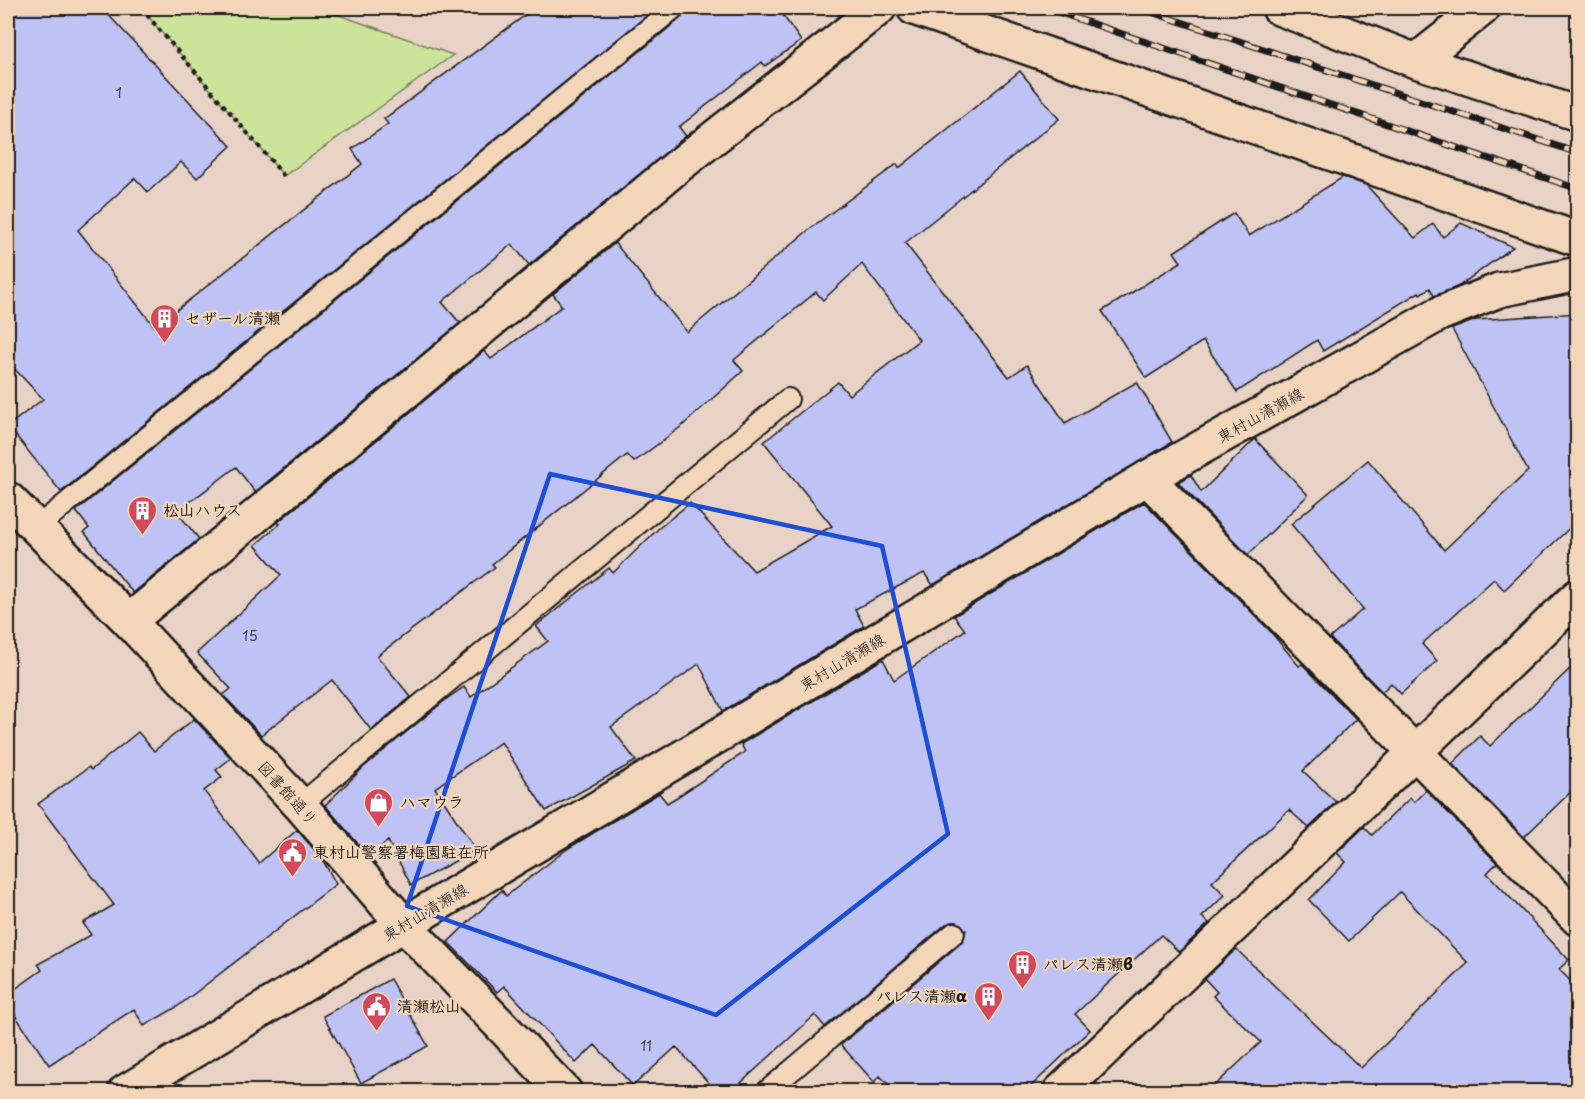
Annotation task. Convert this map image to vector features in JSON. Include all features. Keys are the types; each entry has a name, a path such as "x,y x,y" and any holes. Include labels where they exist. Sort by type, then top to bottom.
{"street":[{"path":"129,621 678,166 879,8"},
{"path":"914,8 1576,236 1576,274"},
{"path":"1279,8 1416,61 1578,114"},
{"path":"1416,61 1483,8"},
{"name":"東村山清瀬線","path":"125,1092 1147,478 1439,314 1499,290 1576,274"},
{"path":"1147,478 1578,919"},
{"name":"図書館通り","path":"8,499 129,621 300,805 404,925 565,1092"},
{"path":"1066,1090 1578,596"}],"lane":[{"path":"36,528 674,8"},
{"path":"300,805 788,399"},
{"path":"766,1092 954,933"}],"path":[{"path":"141,8 284,176"}],"highlighted area":[{"path":"550,474 882,546 948,834 716,1015 407,906"}],"green space":[{"path":"141,8 319,8 453,55 284,176"}],"building":[{"path":"8,8 102,8 231,146 197,178 181,162 148,192 135,178 78,230 155,327 362,164 352,149 388,124 384,119 535,8 656,8 61,492 8,426 43,399 8,362"},
{"path":"686,8 778,8 801,41 765,66 762,62 679,127 686,136 529,265 512,244 442,302 460,323 255,492 236,467 177,512 199,539 133,593 84,532 89,528 76,511 682,17"},
{"path":"1020,71 1059,119 905,243 1009,377 1027,365 1065,423 1137,382 1172,442 933,585 924,573 855,609 864,626 723,711 699,664 611,727 636,761 546,811 501,742 435,788 476,850 411,885 388,841 369,857 325,805 365,766 448,698 464,687 471,697 548,641 536,626 609,568 613,573 659,528 690,503 754,571 832,526 764,442 838,382 849,395 919,340 862,264 823,300 816,292 734,360 743,371 682,426 634,462 627,455 492,564 495,567 377,656 411,697 371,730 332,680 261,735 223,695 231,689 197,653 281,575 255,545 280,524 278,522 484,351 491,359 562,306 553,294 615,243 687,332 812,227 897,164 899,168"},
{"path":"1343,177 1366,185 1415,238 1433,224 1443,237 1461,223 1513,247 1459,286 1434,296 1430,288 1420,294 1419,292 1323,351 1317,340 1237,392 1203,341 1146,378 1102,311 1181,262 1174,252 1234,213 1249,236"},
{"path":"1578,313 1578,520 1504,590 1494,579 1422,644 1437,661 1401,694 1391,683 1382,692 1330,638 1363,609 1291,524 1368,460 1444,550 1528,471 1452,329 1476,320"},
{"path":"1255,439 1308,495 1248,555 1178,482 1191,475 1201,492"},
{"path":"1144,502 1270,631 1299,666 1302,664 1356,719 1303,771 1336,802 1309,828 1289,810 1212,882 1225,895 1202,917 1209,923 1179,952 1161,935 1075,1014 1090,1030 1025,1092 896,1092 880,1076 874,1082 841,1045 962,942 966,930 957,922 946,924 825,1027 815,1015 731,1092 717,1092 676,1047 633,1086 595,1045 576,1063 504,986 497,992 448,942 502,890 506,896 567,849 659,793 667,803 677,797 745,752 741,744 883,659 894,680 965,630 954,616"},
{"path":"1578,661 1578,785 1524,837 1452,764 1480,736 1490,746"},
{"path":"194,719 231,758 216,770 222,777 204,791 259,863 297,830 321,857 336,884 177,1007 144,1026 134,1009 49,1065 8,1005 8,994 42,970 38,964 91,935 83,923 114,905 38,804 89,767 91,770 138,732 154,751"},
{"path":"1426,790 1497,863 1487,873 1569,960 1559,969 1578,989 1578,1092 1208,1092 1261,1042 1213,996 1217,992 1205,979 1236,949 1361,1068 1468,963 1400,892 1349,941 1309,900 1346,862 1337,853 1364,827 1372,835 1410,798 1414,802"},
{"name":"清瀬松山","path":"390,979 428,1046 361,1083 323,1016"}],"railway":[{"path":"1046,8 1578,189"},
{"path":"1139,8 1578,153"}],"place":[{"name":"セザール清瀬","path":"164,344"},
{"name":"松山ハウス","path":"142,536"},
{"name":"ハマウラ","path":"379,828"},
{"name":"東村山警察署梅園駐在所","path":"292,878"},
{"name":"パレス清瀬β","path":"1022,990"},
{"name":"パレス清瀬α","path":"988,1022"},
{"name":"清瀬松山","path":"376,1032"}]}
